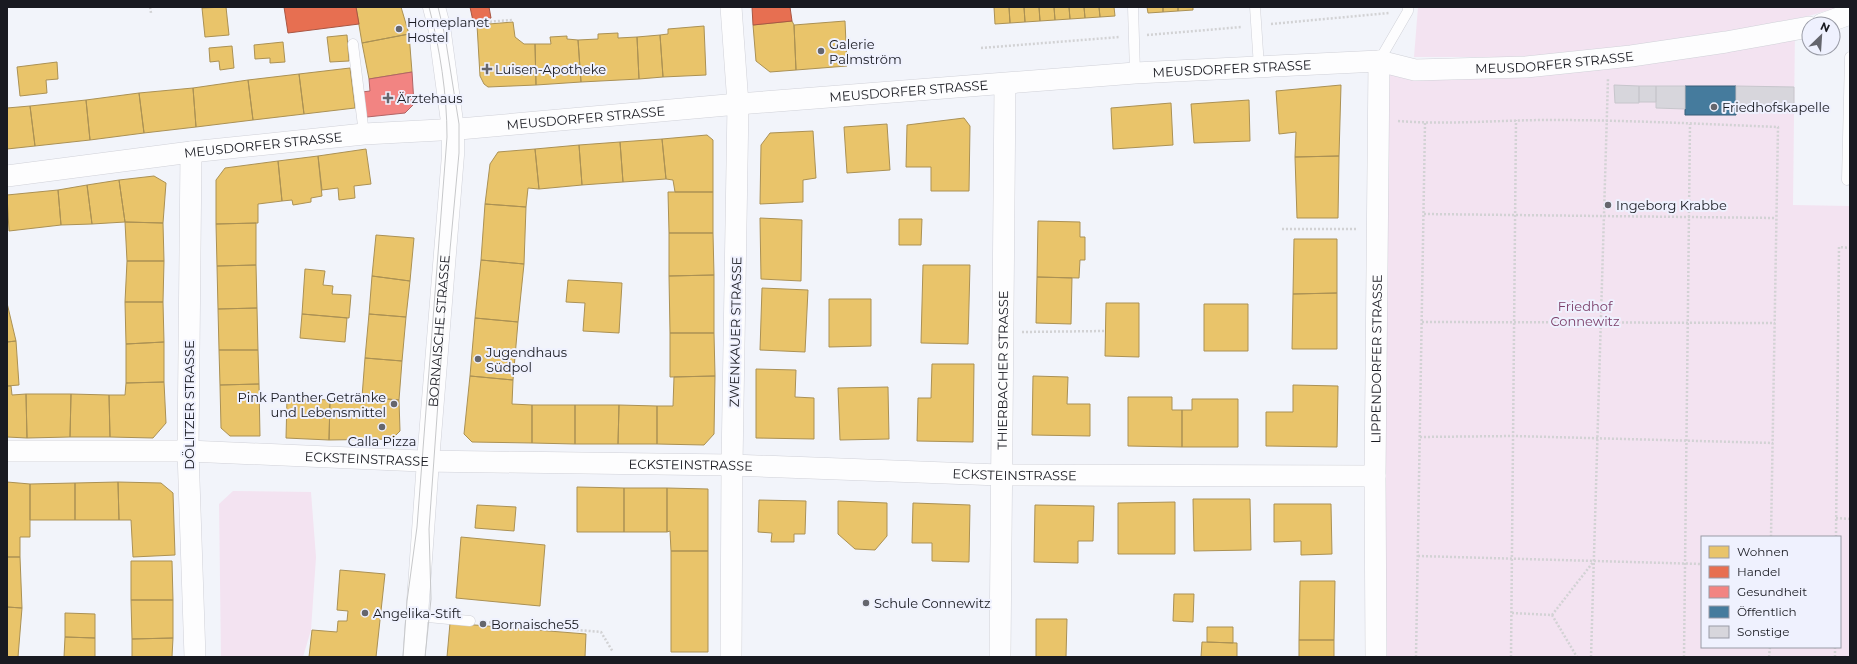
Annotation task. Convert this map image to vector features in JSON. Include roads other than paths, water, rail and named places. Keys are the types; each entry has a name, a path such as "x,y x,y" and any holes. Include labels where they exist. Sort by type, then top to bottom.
{"main road":[{"name":"BORNAISCHE STRASSE","path":"414,657 453,155 453,129 436,17"}],"street":[{"name":"ZWENKAUER STRASSE","path":"731,7 738,104 732,465 732,657"},
{"name":"MEUSDORFER STRASSE","path":"7,176 191,152 364,134 453,129 738,104 1135,73 1379,61 1415,70 1526,67 1631,56 1726,42 1801,28"},
{"name":"LIPPENDORFER STRASSE","path":"1376,657 1376,476 1380,120 1379,61"},
{"name":"THIERBACHER STRASSE","path":"1000,657 1000,475 1005,84"},
{"name":"DÖLITZER STRASSE","path":"191,152 188,451 195,657"},
{"name":"ECKSTEINSTRASSE","path":"7,451 188,451 428,462 732,465 1000,475 1376,476"}],"lane":[{"path":"1133,7 1135,73"},
{"path":"1255,7 1259,67"},
{"path":"1379,61 1408,9"},
{"path":"353,44 364,134"},
{"path":"1847,180 1850,57"},
{"path":"417,616 470,621"}],"tram line":[{"path":"403,657 407,601 417,527 447,137 446,104 442,72 429,7"},
{"path":"425,657 431,599 429,529 445,304 459,153 459,124 445,36 438,7"}],"place":[{"name":"Homeplanet Hostel","path":"399,29"},
{"name":"Galerie Palmström","path":"821,51"},
{"name":"Luisen-Apotheke","path":"487,69"},
{"name":"Ärztehaus","path":"388,98"},
{"name":"Friedhofskapelle","path":"1714,107"},
{"name":"Ingeborg Krabbe","path":"1608,205"},
{"name":"Jugendhaus Südpol","path":"478,359"},
{"name":"Pink Panther Getränke und Lebensmittel","path":"394,404"},
{"name":"Calla Pizza","path":"382,427"},
{"name":"Schule Connewitz","path":"866,603"},
{"name":"Angelika-Stift","path":"365,613"},
{"name":"Bornaische55","path":"483,624"}],"park label":[{"name":"Friedhof Connewitz","path":"1585,314"}]}
